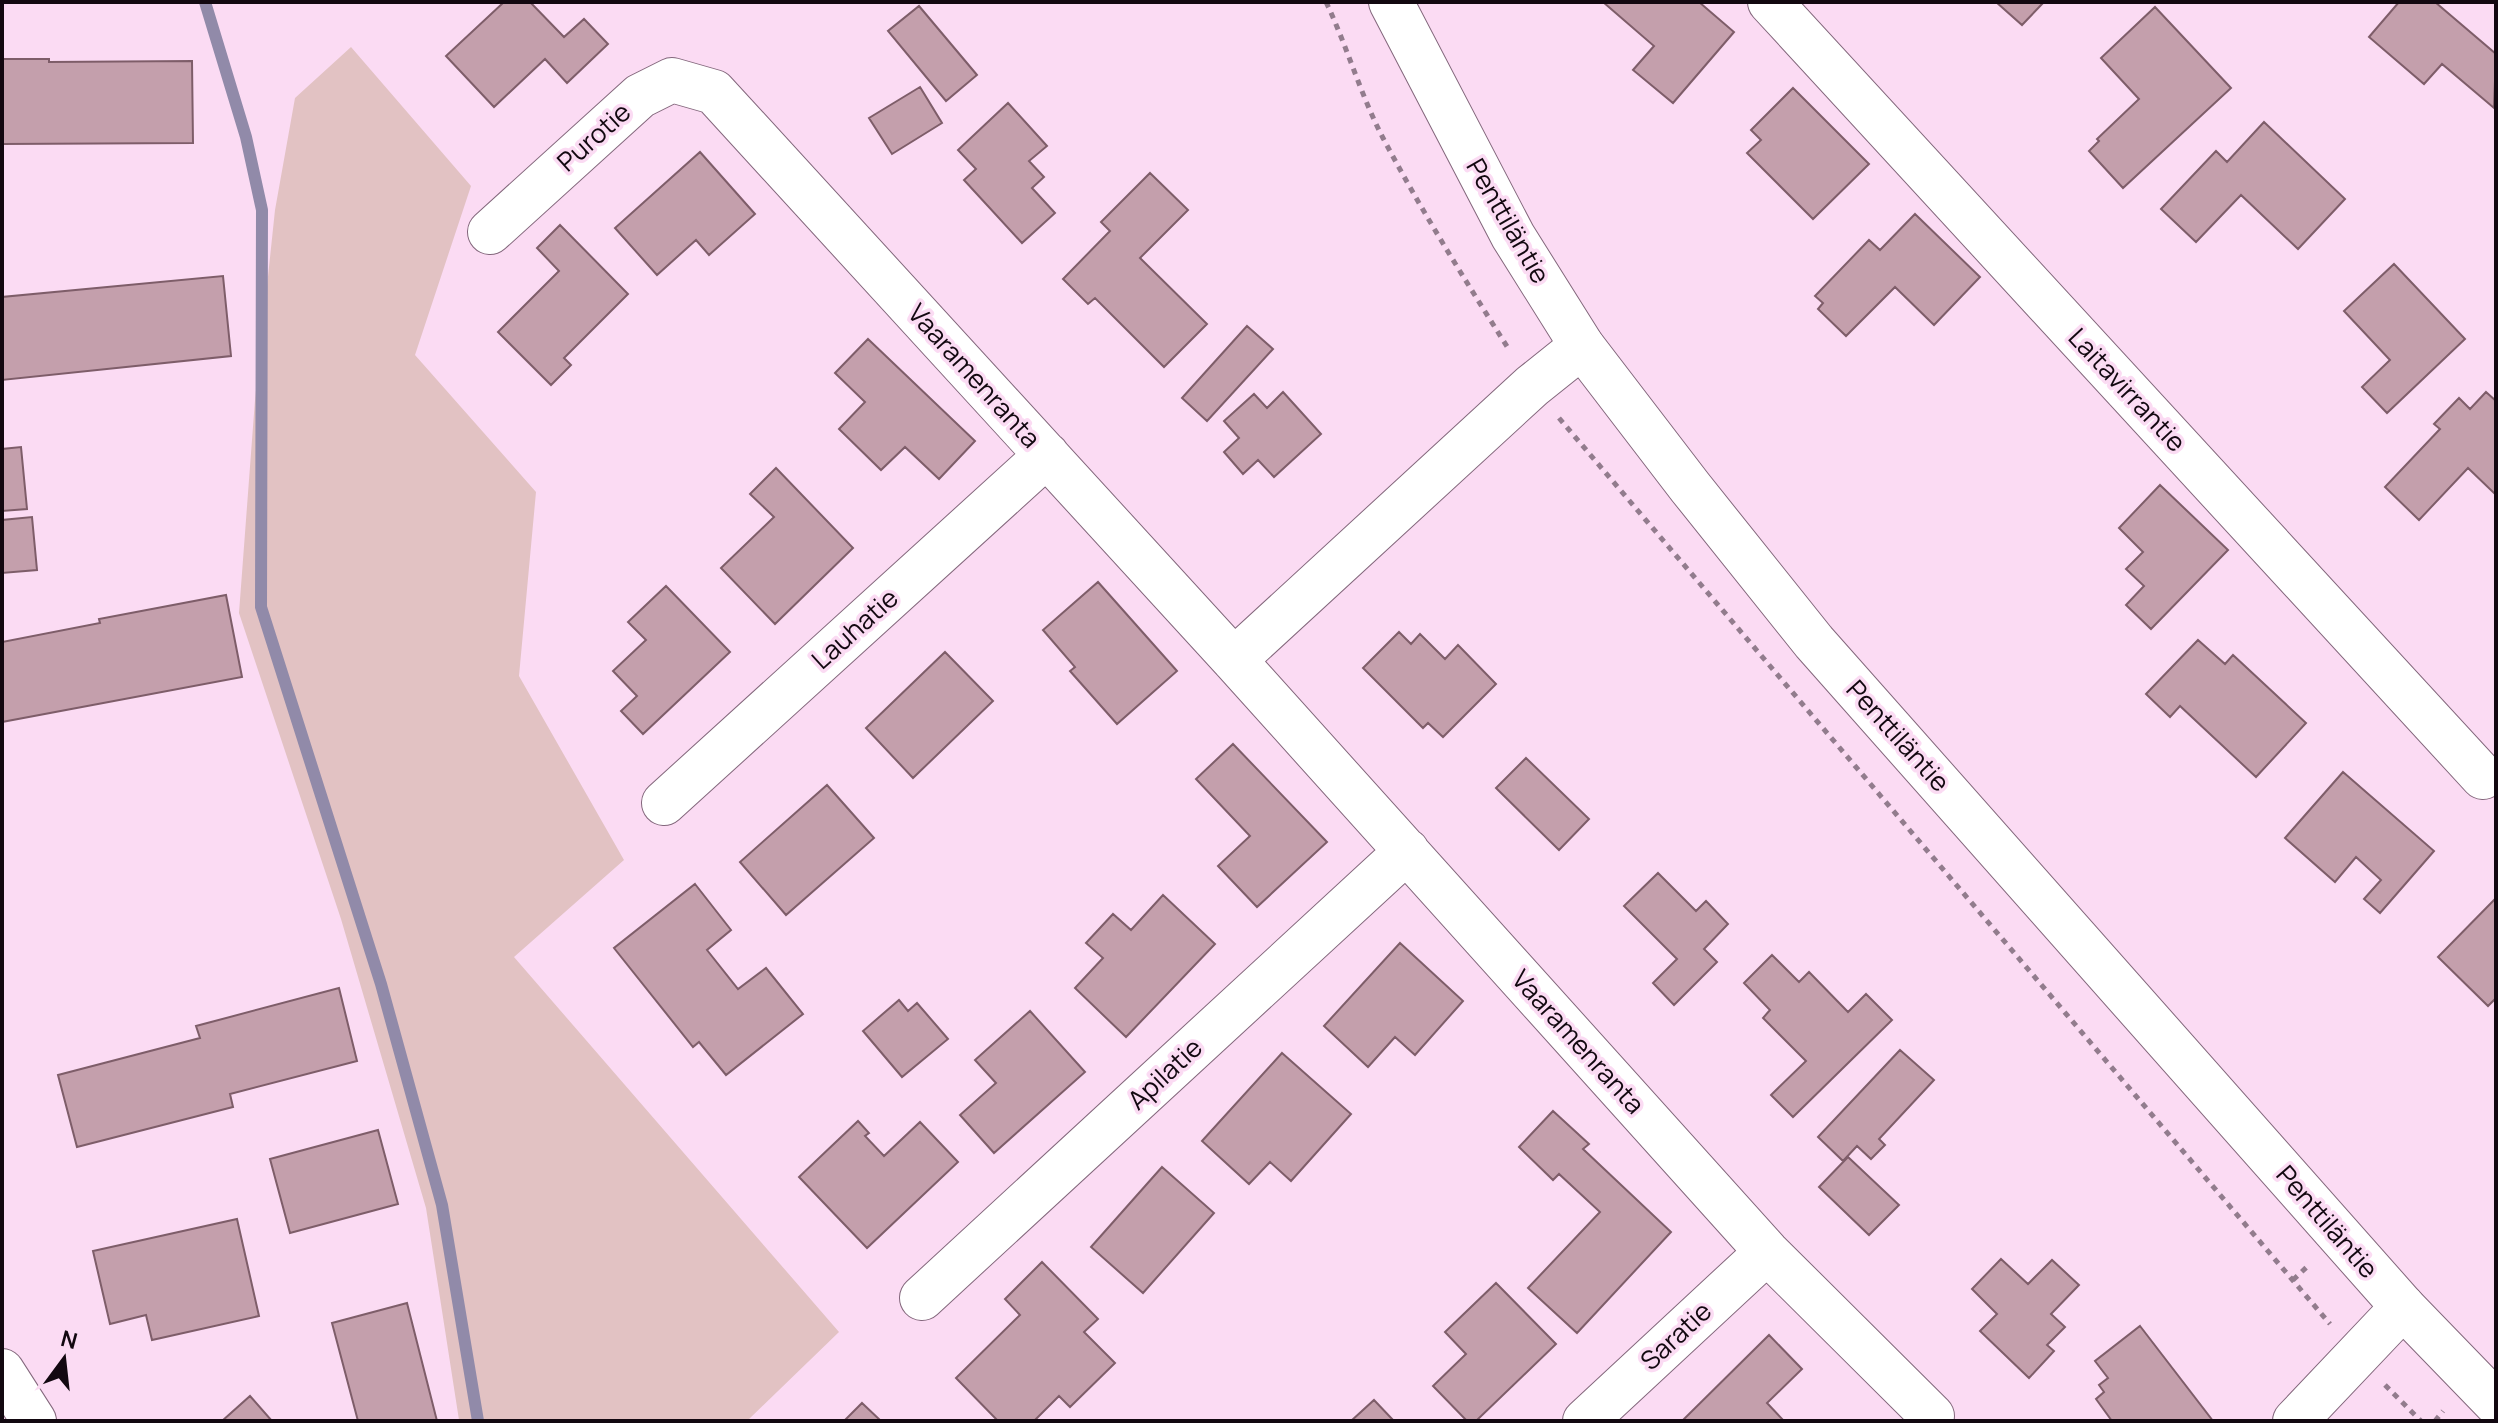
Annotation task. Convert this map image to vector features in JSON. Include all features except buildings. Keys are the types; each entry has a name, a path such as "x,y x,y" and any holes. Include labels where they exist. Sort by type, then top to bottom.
{"street":[{"name":"Penttiläntie","path":"1391,2 1513,236 1582,346 1690,487 1814,642 2403,1307 2496,1403"},
{"name":"Laitavirrantie","path":"1770,2 2483,777"},
{"name":"Purotie","path":"490,232 640,96 672,80 714,92"},
{"name":"Vaaramenranta","path":"714,92 1234,660 1767,1252 1932,1416"},
{"path":"1234,660 1532,386 1582,346"},
{"name":"Lauhatie","path":"664,803 1047,455"},
{"name":"Apilatie","path":"922,1298 1407,851"},
{"name":"Saratie","path":"1585,1421 1767,1252"},
{"path":"2295,1421 2403,1307"},
{"path":"2,1371 34,1421"}],"path":[{"path":"1326,2 1344,39"}],"shaded area":[{"path":"351,47 471,186 415,355 536,492 519,676 624,860 514,957 839,1332 747,1421 459,1420 426,1208 341,919 239,613 255,400 275,210 295,98"}],"waterway":[{"path":"205,2 246,137 262,210 261,607 381,984 442,1205 478,1421"}]}
